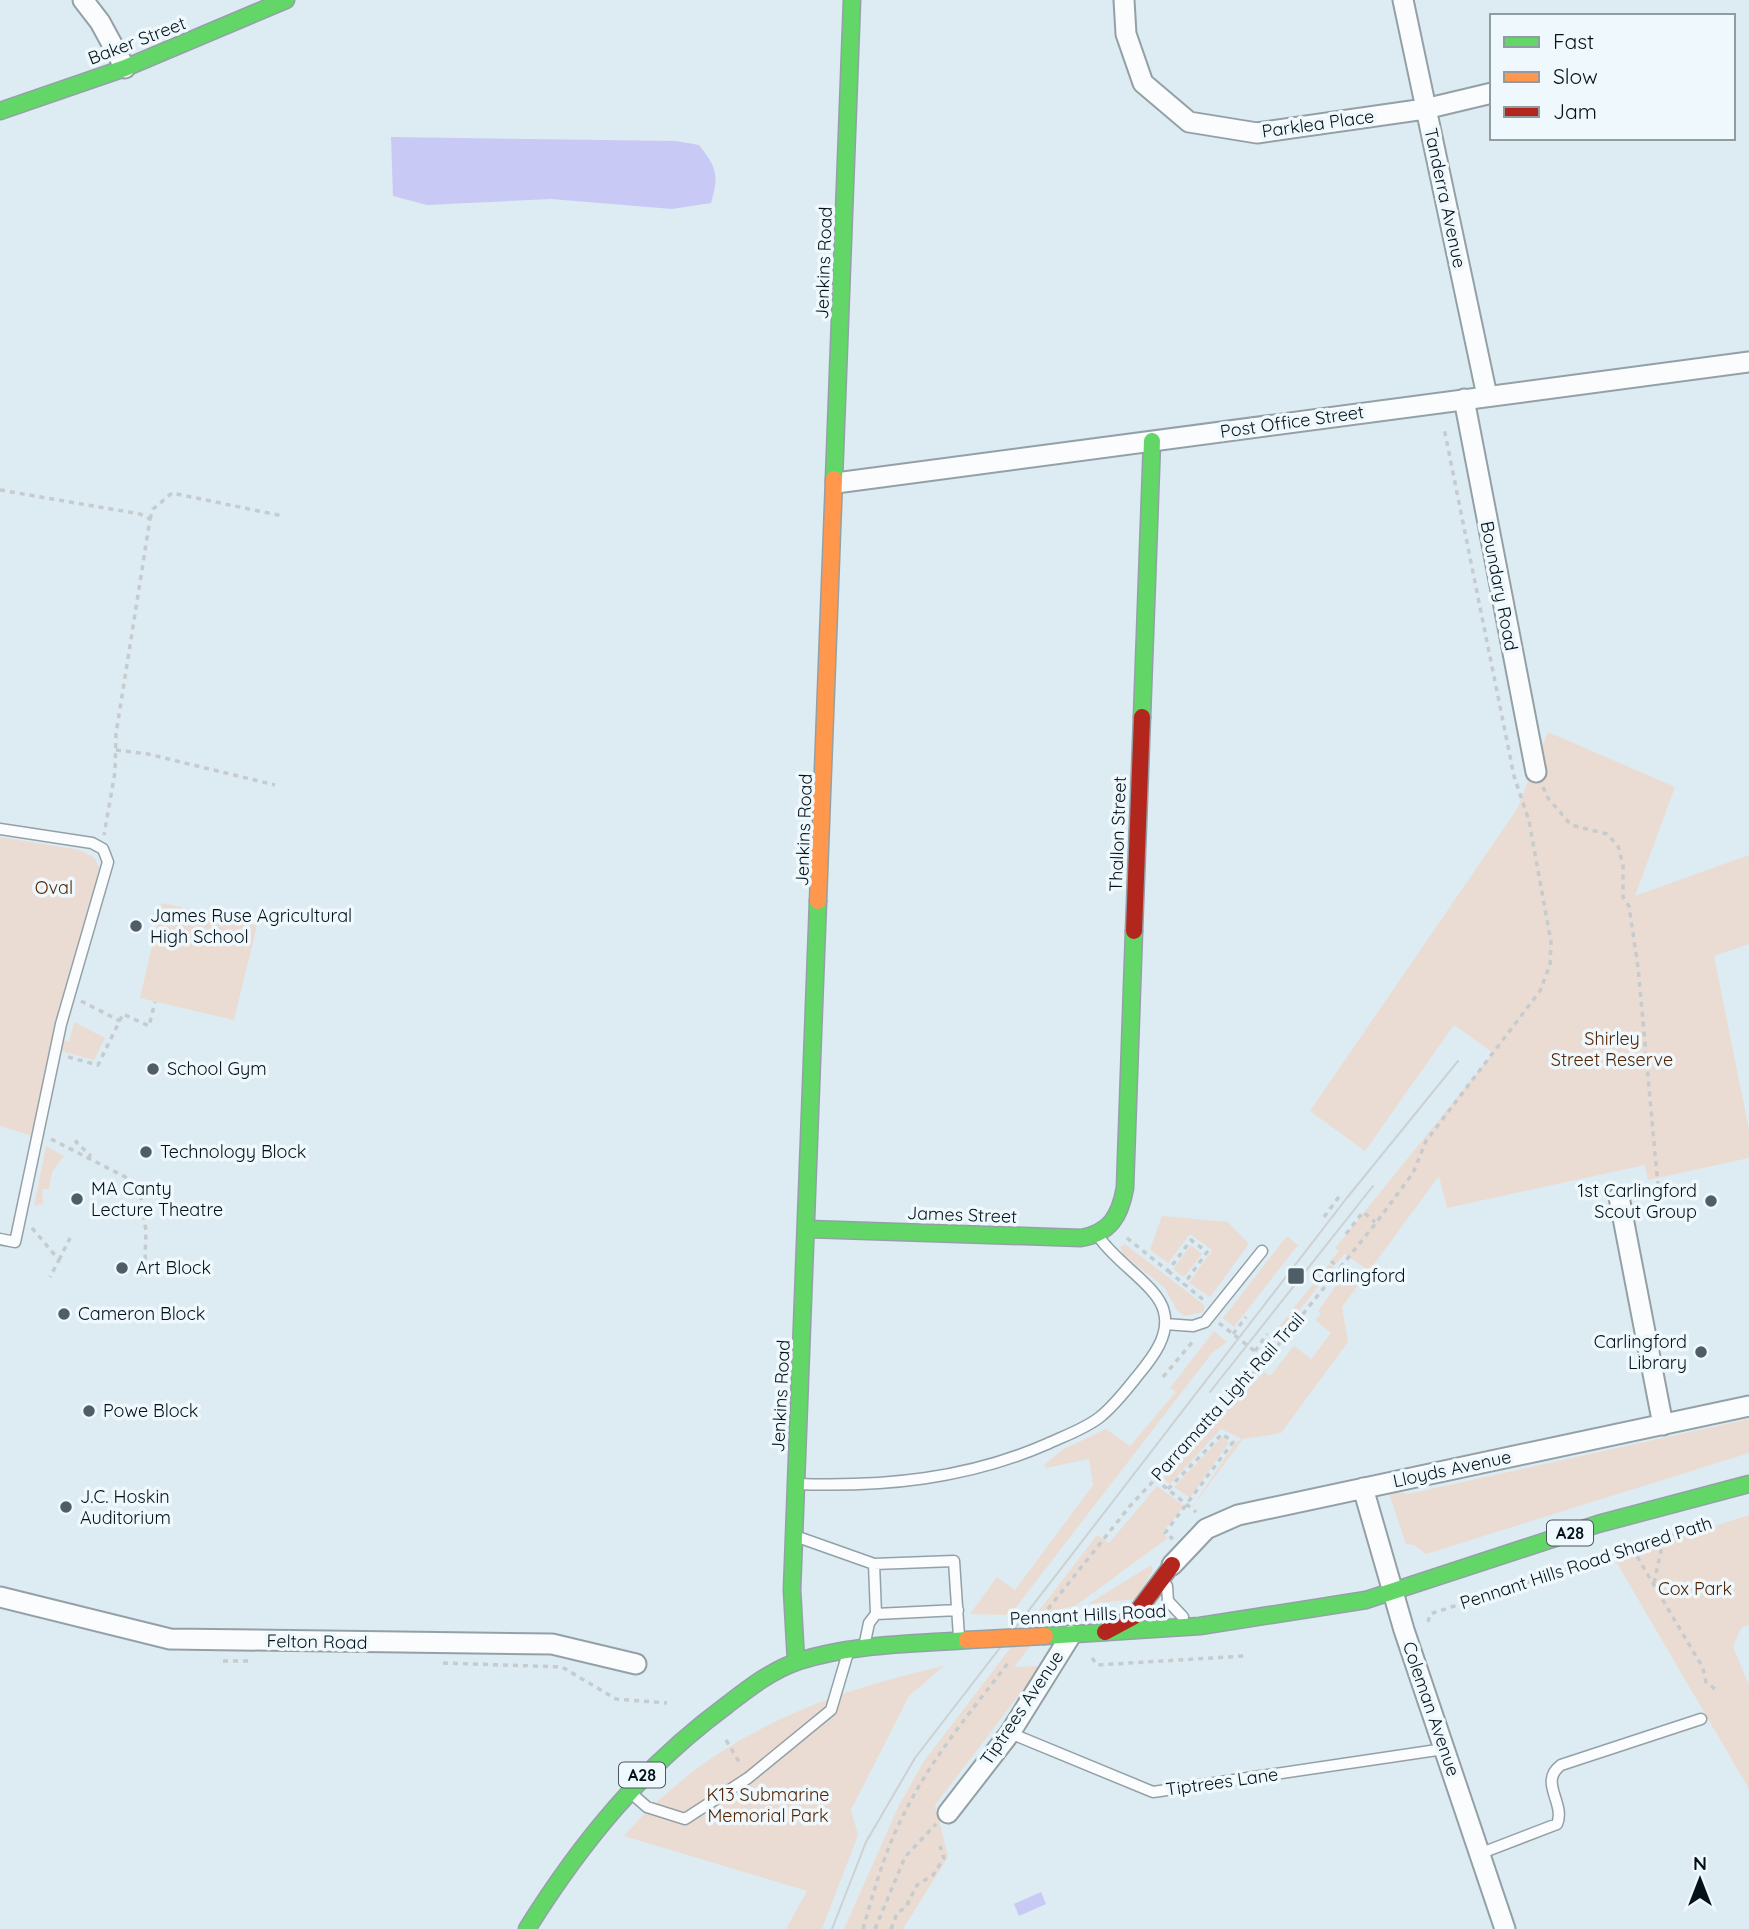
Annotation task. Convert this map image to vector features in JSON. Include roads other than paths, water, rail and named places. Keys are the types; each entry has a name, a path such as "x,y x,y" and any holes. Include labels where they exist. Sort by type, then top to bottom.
{"main road":[{"name":"Baker Street","path":"0,111 125,68 286,0"},
{"name":"Jenkins Road","path":"796,1661 792,1601 794,1536 808,1229 852,0"},
{"name":"Thallon Street","path":"1112,1226 1122,1208 1125,1188 1152,441"},
{"name":"James Street","path":"808,1229 1069,1238 1097,1235 1112,1226"},
{"name":"Pennant Hills Road","path":"527,1929 590,1833 627,1790 702,1723 770,1674 796,1661 857,1648 1200,1626 1309,1612 1393,1592 1598,1524 1749,1484"},
{"path":"1102,1633 1133,1617 1172,1565"}],"street":[{"path":"83,0 100,22 125,68"},
{"name":"Parklea Place","path":"1124,0 1126,34 1143,83 1189,122 1257,134 1425,109 1490,93"},
{"name":"Tanderra Avenue","path":"1403,0 1487,396"},
{"name":"Post Office Street","path":"836,483 1749,362"},
{"name":"Boundary Road","path":"1464,400 1536,772"},
{"path":"1619,1197 1663,1425"},
{"name":"Lloyds Avenue","path":"1172,1565 1195,1539 1225,1519 1749,1406"},
{"name":"Coleman Avenue","path":"1363,1488 1393,1592 1504,1929"},
{"name":"Felton Road","path":"0,1597 170,1639 552,1644 636,1664"},
{"name":"Tiptrees Avenue","path":"948,1813 1010,1733 1070,1635"}],"lane":[{"path":"0,829 92,843 107,855 107,871 70,996 15,1242 0,1239"},
{"path":"796,1484 895,1483 965,1472 1009,1460 1098,1419 1115,1403 1156,1351 1165,1324 1164,1311 1156,1294 1115,1258 1097,1235"},
{"path":"1165,1324 1193,1326 1205,1322 1262,1251"},
{"path":"794,1536 874,1564 954,1561 963,1641"},
{"path":"627,1790 646,1807 685,1819 748,1778 831,1710 857,1648 876,1614 874,1564"},
{"path":"1172,1565 1167,1588 1168,1601 1179,1614 1200,1626"},
{"path":"876,1614 958,1610"},
{"path":"1479,1854 1557,1825 1560,1814 1550,1781 1552,1774 1561,1765 1701,1719"},
{"name":"Tiptrees Lane","path":"1010,1733 1153,1792 1444,1749"}],"water":[{"path":"391,137 676,141 699,145 713,166 715,185 711,203 672,209 551,199 427,205 393,196"},
{"path":"1041,1892 1046,1904 1019,1916 1014,1904"}],"tram line":[{"path":"832,1929 866,1842 915,1758 1346,1199 1458,1061"},
{"path":"1210,1392 1373,1186"}],"place":[{"name":"James Ruse Agricultural High School","path":"136,926"},
{"name":"School Gym","path":"153,1069"},
{"name":"Technology Block","path":"146,1152"},
{"name":"MA Canty Lecture Theatre","path":"77,1199"},
{"name":"1st Carlingford Scout Group","path":"1711,1201"},
{"name":"Art Block","path":"122,1268"},
{"name":"Carlingford","path":"1296,1276"},
{"name":"Cameron Block","path":"64,1314"},
{"name":"Carlingford Library","path":"1701,1352"},
{"name":"Powe Block","path":"89,1411"},
{"name":"J.C. Hoskin Auditorium","path":"66,1507"}],"park label":[{"name":"Oval","path":"54,888"},
{"name":"Shirley Street Reserve","path":"1612,1049"},
{"name":"Cox Park","path":"1695,1589"},
{"name":"K13 Submarine Memorial Park","path":"768,1805"}]}
